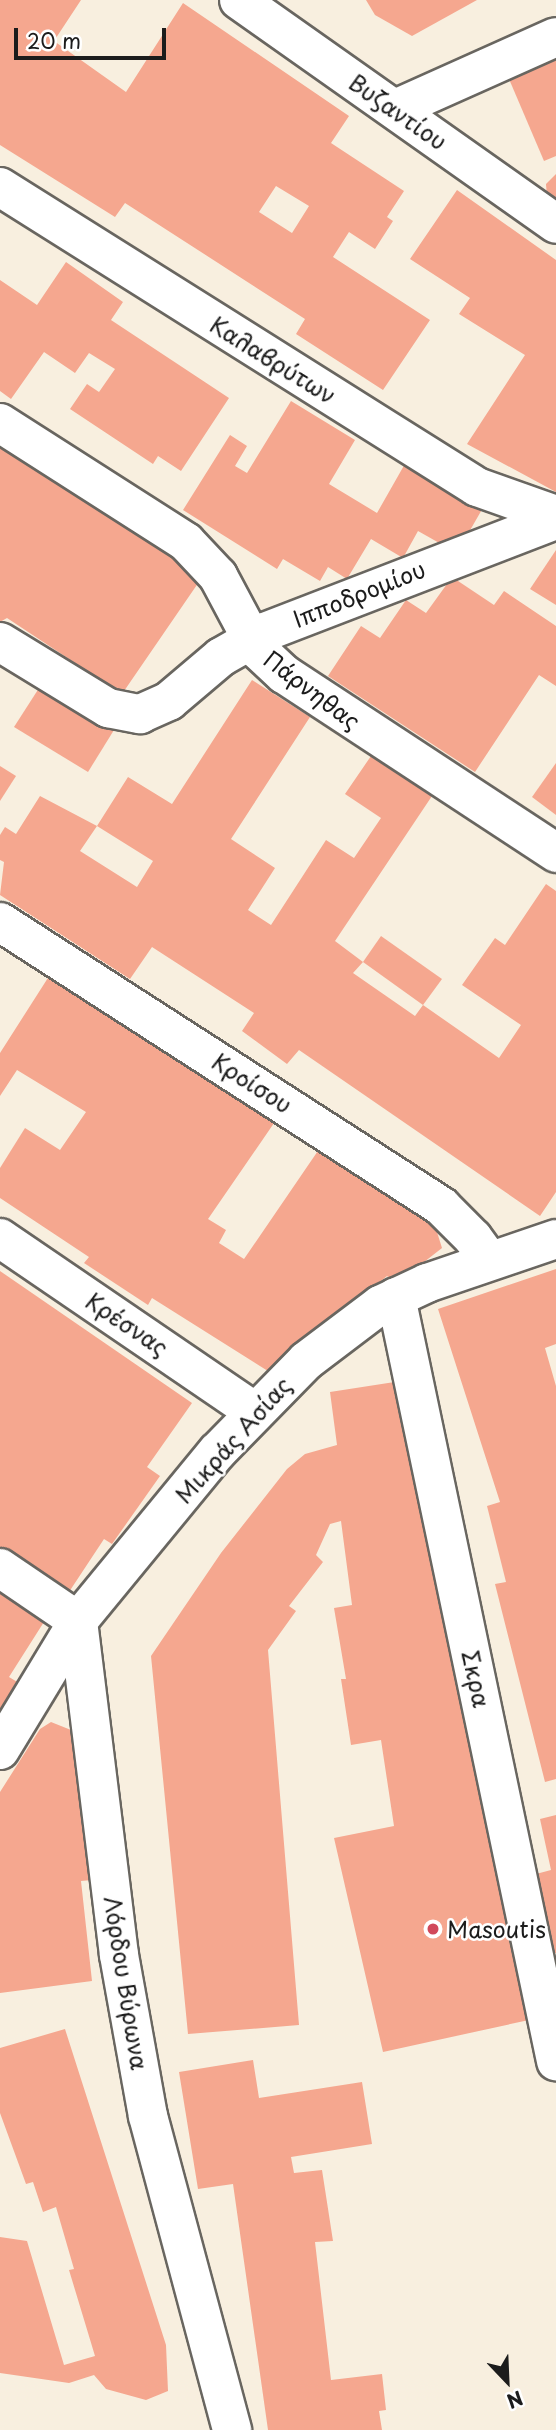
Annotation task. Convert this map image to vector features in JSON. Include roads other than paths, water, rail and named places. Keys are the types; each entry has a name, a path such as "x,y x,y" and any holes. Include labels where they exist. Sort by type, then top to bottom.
{"street":[{"name":"Βυζαντίου","path":"239,0 556,224"},
{"path":"395,109 556,37"},
{"name":"Καλαβρύτων","path":"0,187 477,487 556,517"},
{"name":"Πάρνηθας","path":"0,423 186,542 218,576 250,639 274,666 329,706 556,853"},
{"name":"Ιπποδρομίου","path":"0,642 108,708 140,714 169,701 250,639 556,517"},
{"name":"Κροίσου","path":"0,922 402,1179 458,1222 489,1261"},
{"name":"Κρέσνας","path":"0,1238 254,1411"},
{"name":"Μικράς Ασίας","path":"0,1749 78,1620 254,1411 328,1342 396,1297 556,1238"},
{"name":"Σκρα","path":"396,1297 556,2062"},
{"path":"0,1568 78,1620"},
{"name":"Λόρδου Βύρωνα","path":"78,1620 119,1955 148,2116 232,2430"}],"place":[{"name":"Masoutis","path":"433,1929"}]}
